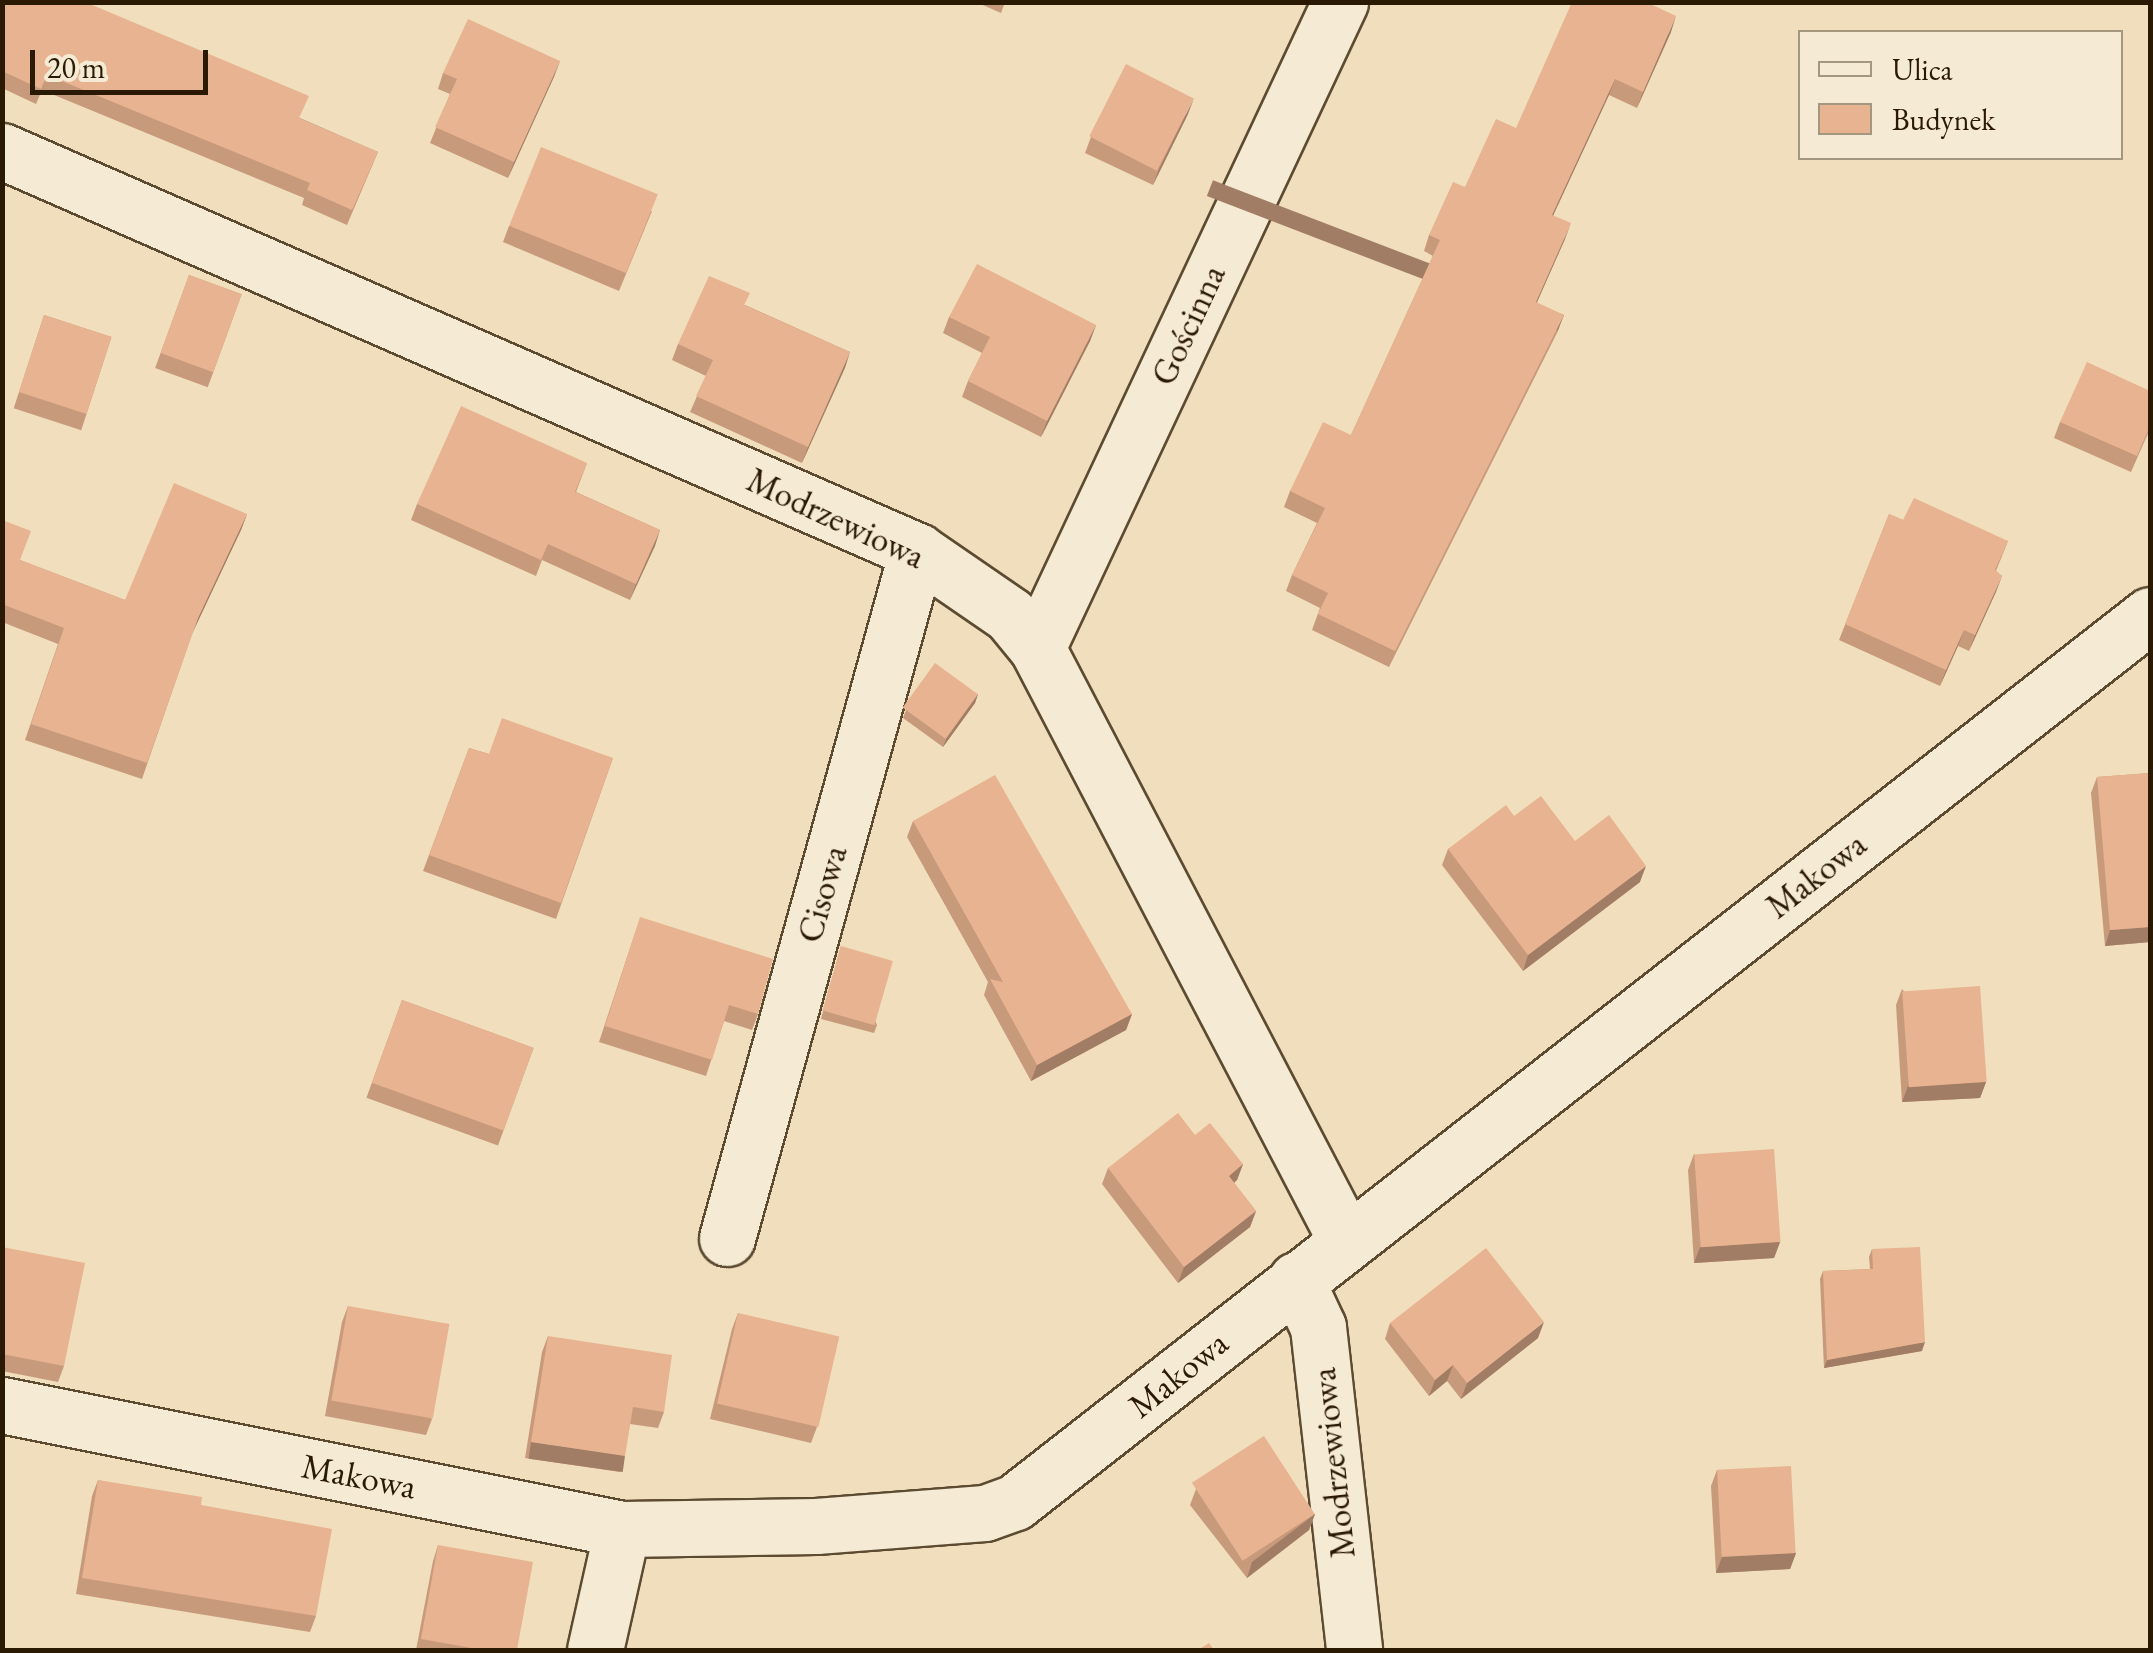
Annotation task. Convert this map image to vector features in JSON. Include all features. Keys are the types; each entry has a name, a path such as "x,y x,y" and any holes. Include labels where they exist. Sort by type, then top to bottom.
{"street":[{"name":"Gościnna","path":"1036,648 1340,2"},
{"name":"Modrzewiowa","path":"2,150 918,551 1010,615 1036,648 1346,1240"},
{"name":"Cisowa","path":"727,1238 918,551"},
{"name":"Makowa","path":"2,1405 622,1528 816,1526 1000,1508 2150,615"},
{"name":"Modrzewiowa","path":"1296,1280 1318,1327 1354,1650"},
{"path":"595,1650 622,1528"}],"building":[{"path":"2,2 85,2 309,96 299,118 378,152 352,210 307,190 310,183 47,75 41,89 2,71"},
{"path":"1572,2 1646,2 1676,16 1643,92 1615,79 1552,215 1571,223 1536,302 1564,315 1395,651 1318,614 1328,593 1292,575 1325,508 1290,491 1323,422 1351,435 1440,240 1429,235 1453,182 1465,187 1496,119 1516,128"},
{"path":"468,19 560,61 514,162 435,127 457,79 443,73"},
{"path":"1126,64 1194,99 1157,171 1089,136"},
{"path":"541,147 658,194 626,273 509,226"},
{"path":"977,264 1096,325 1047,421 968,381 990,337 949,317"},
{"path":"189,275 242,294 213,372 161,353"},
{"path":"709,276 750,293 744,305 850,352 808,447 696,396 713,360 678,344"},
{"path":"44,315 112,337 86,414 19,392"},
{"path":"2087,362 2150,391 2150,426 2137,456 2060,422"},
{"path":"461,406 587,463 575,492 660,530 636,584 548,544 541,560 417,504"},
{"path":"174,483 247,514 198,618 147,763 31,724 64,628 2,604 2,520 31,531 20,560 125,600"},
{"path":"1914,498 2008,541 1995,570 2002,576 1975,635 1964,630 1946,670 1845,624 1889,514 1903,520"},
{"path":"935,663 978,694 946,739 903,707"},
{"path":"502,718 613,758 561,903 429,855 469,748 489,754"},
{"path":"2150,773 2150,927 2110,930 2097,777"},
{"path":"995,775 1132,1014 1037,1065 990,979 1003,982 913,821"},
{"path":"1541,796 1575,841 1609,815 1646,866 1528,955 1448,849 1506,805 1514,816"},
{"path":"640,917 773,959 758,1014 729,1005 712,1060 605,1026"},
{"path":"841,946 893,961 874,1025 823,1010"},
{"path":"1980,986 1987,1082 1909,1087 1902,991"},
{"path":"402,1000 534,1048 503,1131 372,1083"},
{"path":"1178,1113 1195,1135 1210,1123 1243,1164 1229,1176 1256,1211 1184,1267 1108,1168"},
{"path":"1774,1149 1780,1242 1701,1247 1694,1155"},
{"path":"2,1247 85,1263 64,1366 2,1354"},
{"path":"1920,1247 1925,1342 1827,1360 1823,1271 1873,1269 1872,1249"},
{"path":"1486,1248 1544,1322 1467,1383 1453,1365 1435,1380 1390,1323"},
{"path":"348,1306 449,1324 433,1418 331,1401"},
{"path":"738,1313 839,1336 818,1427 717,1404"},
{"path":"548,1336 672,1355 664,1412 633,1407 625,1456 531,1442"},
{"path":"1264,1436 1315,1514 1243,1561 1192,1483"},
{"path":"1791,1466 1796,1553 1722,1557 1717,1470"},
{"path":"98,1480 202,1497 201,1505 332,1529 316,1616 82,1578"},
{"path":"438,1545 533,1562 517,1650 483,1650 421,1639"}]}
